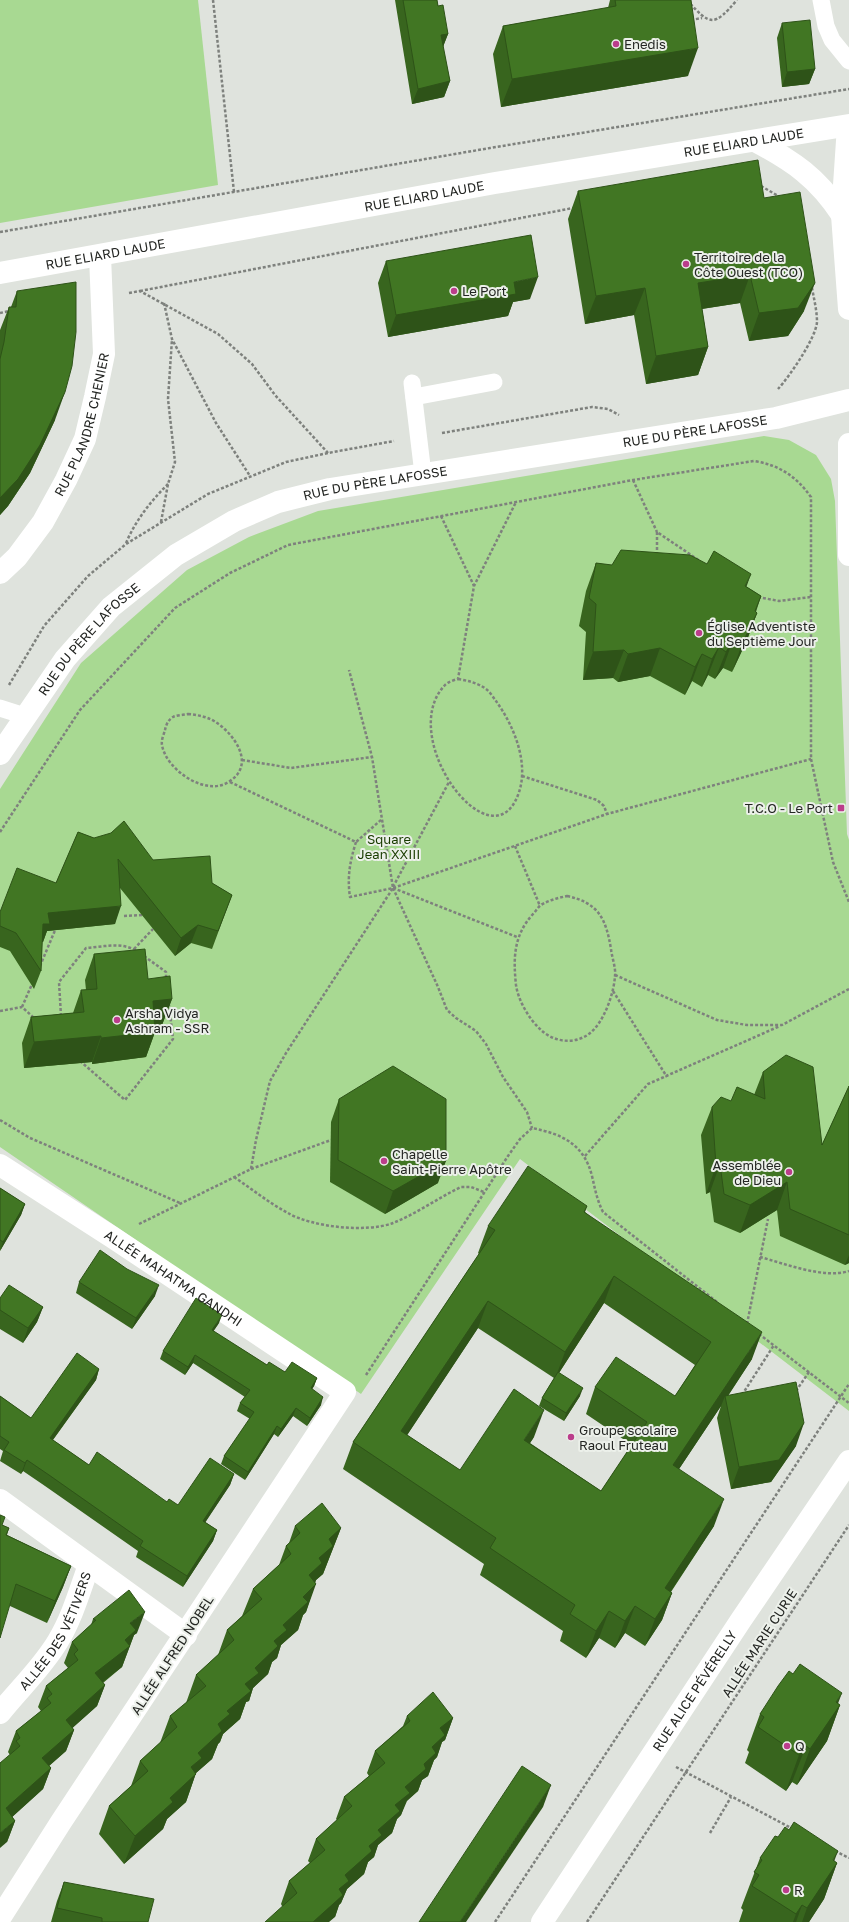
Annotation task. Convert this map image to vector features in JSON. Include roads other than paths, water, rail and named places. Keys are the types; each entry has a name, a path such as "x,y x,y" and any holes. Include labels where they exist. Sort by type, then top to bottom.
{"street":[{"name":"RUE ELIARD LAUDE","path":"0,273 495,183 848,125"},
{"path":"848,125 846,209 849,309"},
{"path":"755,141 799,167 818,184 832,201 846,209"},
{"name":"RUE PLANDRE CHENIER","path":"0,573 17,557 43,522 66,480 85,439 104,354 103,297 100,256"},
{"name":"RUE DU PÈRE LAFOSSE","path":"0,754 65,659 111,606 176,555 234,521 278,502 330,489 776,418 849,400"},
{"path":"849,444 849,555"},
{"name":"ALLÉE MAHATMA GANDHI","path":"0,1165 112,1237 345,1392"},
{"name":"ALLÉE ALFRED NOBEL","path":"0,1918 345,1392"},
{"name":"RUE ALICE PÉVÉRELLY","path":"542,1922 652,1754 849,1461"},
{"name":"ALLÉE DES VÉTIVERS","path":"0,1500 186,1634"},
{"name":"ALLÉE DES VÉTIVERS","path":"0,1713 30,1679 58,1642 65,1629 89,1565"}],"lane":[{"path":"821,0 826,26 832,40 849,61"},
{"path":"423,474 413,390 494,382"},
{"path":"0,708 25,716"}],"place":[{"name":"Enedis","path":"616,44"},
{"name":"Territoire de la Côte Ouest (TCO)","path":"686,264"},
{"name":"Le Port","path":"454,291"},
{"name":"Église Adventiste du Septième Jour","path":"699,633"},
{"name":"T.C.O - Le Port","path":"841,808"},
{"name":"Arsha Vidya Ashram - SSR","path":"117,1020"},
{"name":"Chapelle Saint-Pierre Apôtre","path":"384,1161"},
{"name":"Assemblée de Dieu","path":"789,1172"},
{"name":"Groupe scolaire Raoul Fruteau","path":"571,1437"},
{"name":"Q","path":"787,1746"},
{"name":"R","path":"786,1890"}],"park label":[{"name":"Square Jean XXIII","path":"389,846"}]}
